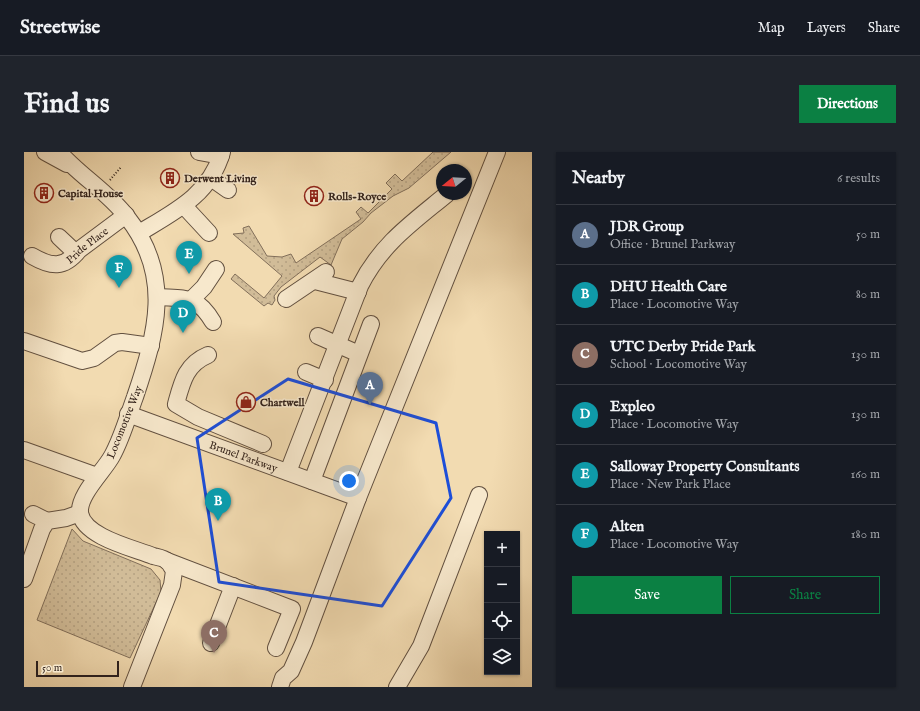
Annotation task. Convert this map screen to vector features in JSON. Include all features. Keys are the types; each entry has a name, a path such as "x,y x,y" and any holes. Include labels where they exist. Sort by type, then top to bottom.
{"street":[{"name":"Locomotive Way","path":"45,152 72,166"},
{"name":"Locomotive Way","path":"59,152 72,166 101,190 126,215 139,233 153,268 157,297 156,324 151,346 128,414 112,456 97,476 82,502 80,513"},
{"path":"139,233 195,198 211,178 221,154 199,152"},
{"path":"280,687 283,678 291,671 304,642 358,498 496,152"},
{"path":"211,178 228,190"},
{"path":"288,472 358,292 370,267 380,253 398,234 440,200"},
{"path":"184,206 209,233"},
{"name":"Pride Place","path":"47,266 66,262 126,215"},
{"path":"59,237 76,253"},
{"path":"192,300 204,287 216,269"},
{"path":"286,299 321,276 358,292"},
{"path":"157,297 192,300 207,312 213,322"},
{"path":"312,481 370,324"},
{"path":"318,336 359,354"},
{"path":"24,341 82,360 94,358 115,343 122,342 151,346"},
{"path":"208,355 198,359 183,378 176,404 198,416 263,444"},
{"path":"306,372 324,380"},
{"name":"Brunel Parkway","path":"128,414 358,498"},
{"path":"190,436 198,416"},
{"path":"24,450 97,476"},
{"path":"397,687 420,646 479,495"},
{"path":"24,579 42,530 40,518 66,518 80,513 86,525 99,536 292,609 276,648"},
{"path":"132,687 172,585 174,571 167,561"},
{"path":"211,642 233,586"}],"path":[{"path":"101,190 121,167"}],"highlighted area":[{"path":"288,379 436,423 451,498 382,606 219,582 197,438"}],"shaded area":[{"path":"433,152 451,152 409,188 393,196 371,213 363,222 342,239 331,265 320,257 281,287 274,296 275,300 272,305 268,303 264,306 231,279 235,274 264,298 282,276 233,234 244,233 243,228 249,226 267,256 282,257 291,254 296,263 361,219 356,212 361,207 368,213 392,189 386,183 395,174 402,181"},
{"path":"72,529 83,541 151,569 160,580 161,592 130,658 37,620"}],"place":[{"name":"Derwent Living","path":"170,178"},
{"name":"Capital House","path":"44,193"},
{"name":"Rolls-Royce","path":"314,196"},
{"name":"Salloway Property Consultants","path":"189,274"},
{"name":"Alten","path":"119,288"},
{"name":"Expleo","path":"183,333"},
{"name":"Chartwell","path":"246,402"},
{"name":"JDR Group","path":"370,405"},
{"name":"DHU Health Care","path":"218,521"},
{"name":"UTC Derby Pride Park","path":"214,653"}]}
